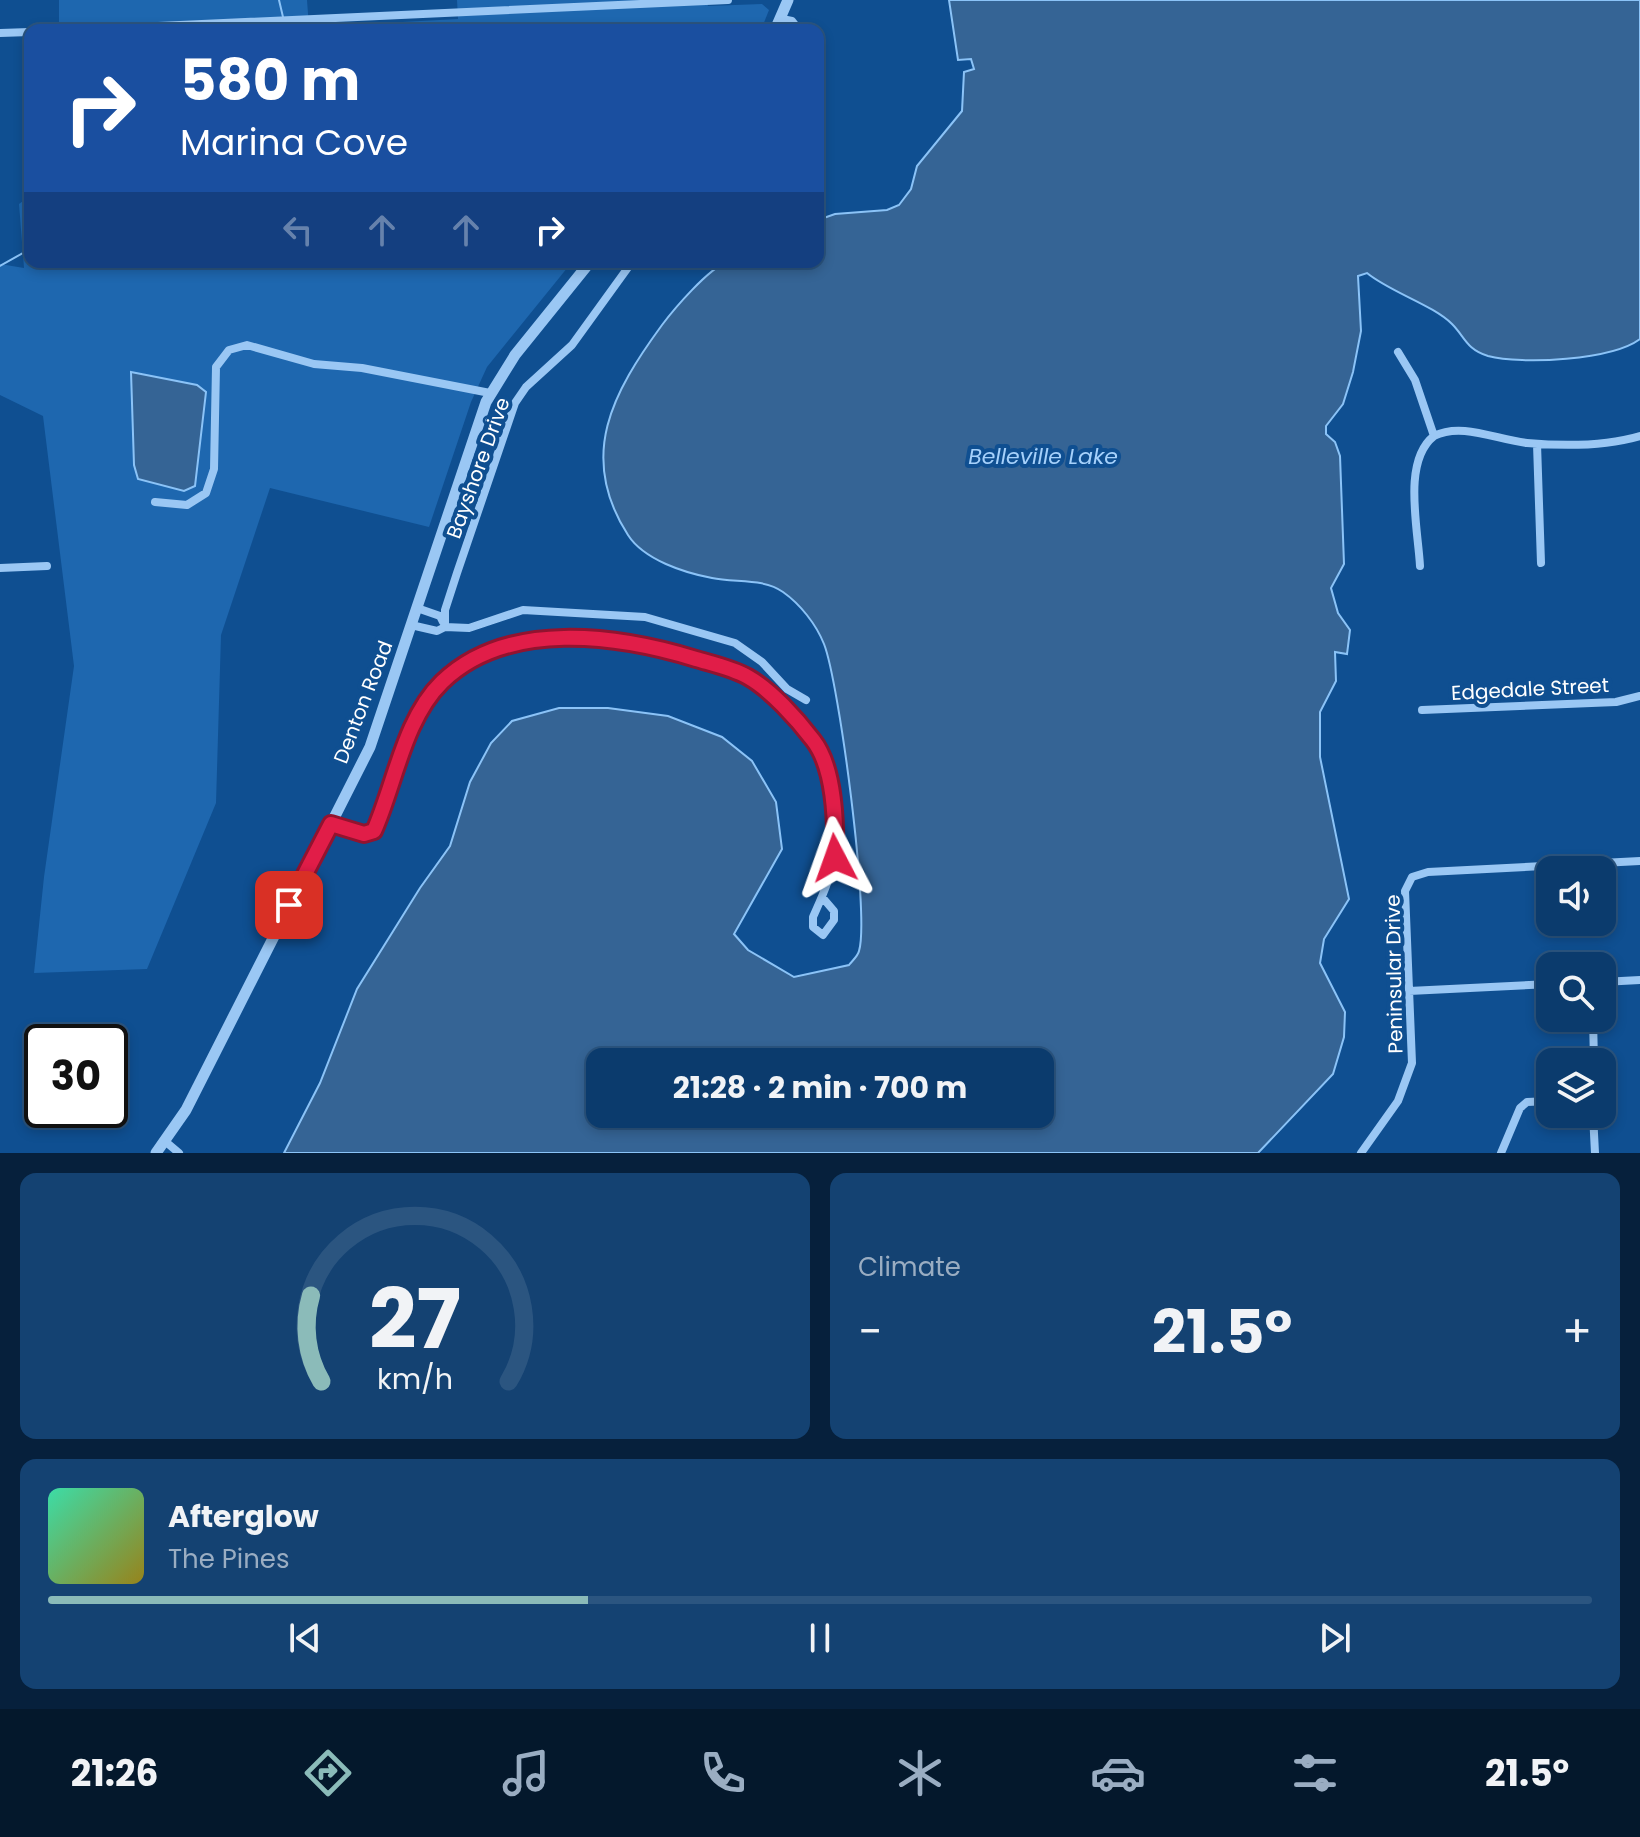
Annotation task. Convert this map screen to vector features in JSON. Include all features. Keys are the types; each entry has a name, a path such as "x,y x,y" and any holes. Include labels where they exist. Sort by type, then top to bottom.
{"street":[{"path":"202,24 728,0"},
{"path":"779,24 788,0"},
{"path":"782,19 794,24"},
{"path":"0,33 24,32"},
{"name":"Denton Road","path":"156,1153 186,1110 370,747 490,393 515,355 585,268"},
{"name":"Bayshore Drive","path":"445,627 455,578 515,403 526,387 572,345 628,268"},
{"path":"155,502 187,505 206,493 214,469 216,367 223,355 237,346 258,346 314,364 362,368 490,393"},
{"path":"1398,352 1415,380 1434,436"},
{"path":"1420,566 1415,466 1421,448 1434,436 1459,430 1537,444 1605,443 1640,436"},
{"path":"1537,444 1541,563"},
{"path":"0,568 47,566"},
{"path":"417,608 440,616 445,627"},
{"path":"411,625 437,631 445,627 469,628 523,610 645,617 735,643 762,662 787,689 806,700"},
{"path":"331,824 364,834 374,831 422,708 440,684 460,668 488,654 540,641 584,637 626,640 750,678 813,740 828,776 835,851 822,897"},
{"name":"Edgedale Street","path":"1422,710 1616,702 1640,696"},
{"name":"Peninsular Drive","path":"1361,1153 1407,1084 1412,1063 1405,891 1412,877 1428,872 1640,861"},
{"path":"1616,981 1640,980"},
{"path":"1409,991 1536,985"},
{"path":"1501,1153 1520,1108 1527,1102 1536,1102"},
{"path":"1594,1128 1595,1153"},
{"path":"166,1142 179,1153"}],"shaded area":[{"path":"59,0 307,0 309,24 59,24"},
{"path":"457,0 706,0 708,6 762,4 769,10 763,24 365,24 458,19"},
{"path":"24,200 24,268 19,204"},
{"path":"0,264 24,268 567,268 487,367 471,402 429,527 270,488 221,635 216,803 147,969 34,973 44,877 74,666 43,416 0,395"}],"water":[{"name":"Belleville Lake","path":"949,0 1640,0 1640,339 1609,352 1566,359 1522,360 1488,356 1470,346 1444,317 1367,273 1358,276 1361,331 1353,372 1343,404 1326,426 1326,434 1335,442 1340,456 1344,564 1331,588 1338,613 1350,630 1347,654 1335,652 1336,681 1320,712 1320,757 1349,899 1324,939 1320,963 1345,1012 1344,1037 1333,1074 1258,1153 284,1153 320,1083 357,989 450,846 470,782 491,743 512,721 559,708 608,708 668,716 722,737 752,761 776,802 782,849 734,934 748,950 794,977 849,965 857,955 861,929 857,849 837,703 821,637 801,608 775,588 690,573 644,552 628,535 613,506 605,478 603,452 616,400 629,375 667,318 692,290 717,268 824,268 824,218 835,214 887,210 899,205 911,189 917,166 962,111 964,72 974,69 971,59 958,60"},
{"path":"131,372 197,385 206,392 195,486 184,491 138,479 134,465"}],"waterway":[{"path":"279,0 283,17"},
{"path":"0,266 24,252"}],"route":[{"path":"289,905 331,824 364,834 374,831 422,708 440,684 460,668 488,654 559,638 603,637 647,643 750,678 813,740 823,757 828,776 835,858"}]}
